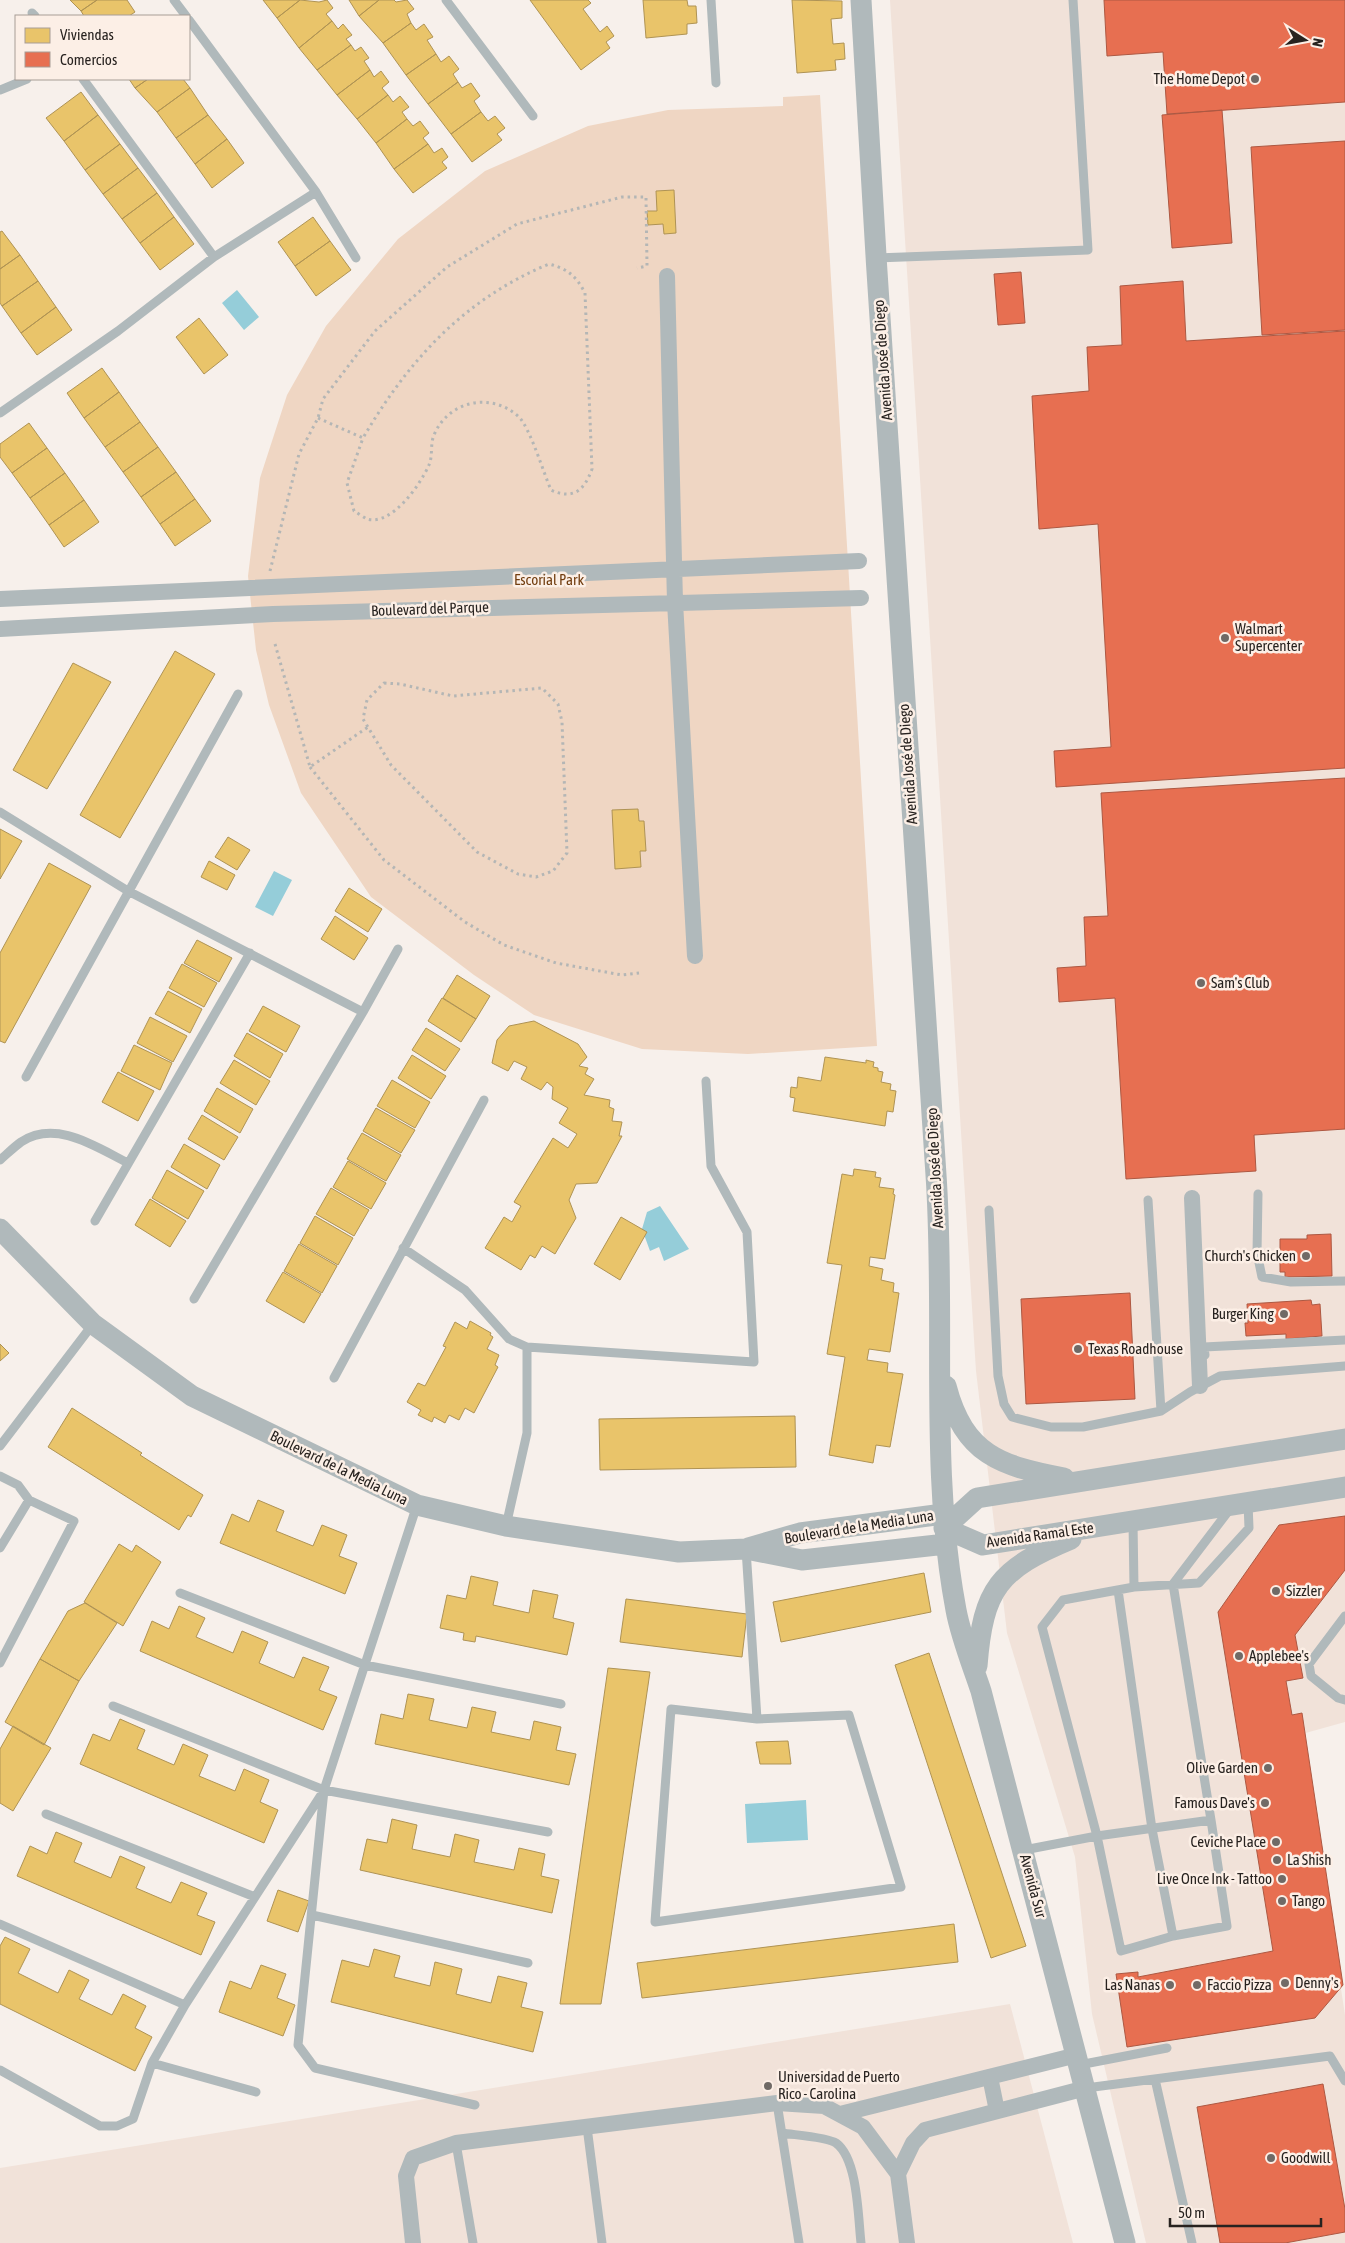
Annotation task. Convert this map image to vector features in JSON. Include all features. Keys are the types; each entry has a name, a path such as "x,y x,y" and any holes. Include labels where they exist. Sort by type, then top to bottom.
{"street":[{"name":"Avenida José de Diego","path":"861,0 876,258 939,1213 944,1529"},
{"path":"667,276 674,602 696,956"},
{"name":"Boulevard del Parque","path":"0,599 674,568 859,562"},
{"name":"Boulevard del Parque","path":"0,629 273,614 861,598"},
{"path":"1192,1198 1204,1384"},
{"name":"Boulevard de la Media Luna","path":"0,1230 93,1324 192,1396 417,1505 506,1526 679,1552 746,1549 802,1560 944,1529"},
{"path":"940,1361 951,1404 963,1428 977,1445 998,1461 1020,1470 1079,1481"},
{"path":"944,1529 977,1498 1345,1439"},
{"name":"Avenida Ramal Este","path":"944,1529 983,1544 1345,1487"},
{"path":"976,1676 980,1628 992,1593 1011,1571 1042,1551 1105,1525"},
{"name":"Boulevard de la Media Luna","path":"746,1549 800,1533 944,1529"},
{"name":"Avenida Sur","path":"944,1529 956,1614 976,1676 1024,1850 1125,2243"},
{"path":"840,2114 990,2076 1078,2060"},
{"path":"990,2076 997,2111"},
{"path":"898,2174 913,2143 925,2130 1086,2088"},
{"path":"413,2243 406,2176 413,2158 456,2143 776,2103 824,2106 863,2127 879,2144 898,2174 907,2243"}],"lane":[{"path":"174,0 185,15"},
{"path":"446,0 533,116"},
{"path":"711,0 716,83"},
{"path":"876,258 1088,250 1073,0"},
{"path":"190,21 316,192 356,258"},
{"path":"0,90 25,80"},
{"path":"84,80 214,257"},
{"path":"0,412 118,331 214,257 316,192"},
{"path":"26,1077 238,694"},
{"path":"0,812 128,891 363,1012"},
{"path":"194,1299 398,949"},
{"path":"95,1221 250,953"},
{"path":"403,1248 465,1290 509,1339 527,1348 754,1362 747,1232 711,1166 706,1081"},
{"path":"334,1378 484,1100"},
{"path":"0,1160 23,1141 48,1133 76,1137 128,1163"},
{"path":"1258,1194 1257,1254 1262,1276 1291,1282 1345,1281"},
{"path":"1148,1200 1161,1411"},
{"path":"989,1210 998,1376 1004,1404 1012,1417 1051,1428 1083,1427 1161,1411 1220,1376 1345,1366"},
{"path":"0,1446 93,1324"},
{"path":"1204,1384 1204,1347 1345,1340"},
{"path":"506,1526 527,1433 527,1348"},
{"path":"0,1476 18,1485 29,1500 74,1521 0,1663"},
{"path":"0,1548 29,1500"},
{"path":"1240,1504 1173,1584 1228,1926 1173,1936 1121,1951 1097,1836 1042,1626 1063,1600 1134,1587 1173,1584 1199,1583 1249,1528 1240,1504"},
{"path":"417,1505 324,1790 298,2045 315,2068 475,2105"},
{"path":"1133,1521 1134,1587"},
{"path":"746,1549 757,1719"},
{"path":"1118,1590 1152,1829 1173,1936"},
{"path":"180,1593 365,1665 560,1704"},
{"path":"1345,1616 1309,1664 1311,1676 1338,1698 1345,1700"},
{"path":"113,1706 324,1790 548,1832"},
{"path":"671,1709 757,1719 849,1715 901,1886 655,1922 671,1709"},
{"path":"0,2070 100,2126 117,2126 133,2119 152,2063 185,2005 324,1790"},
{"path":"46,1814 255,1897"},
{"path":"1024,1850 1097,1836 1211,1820"},
{"path":"312,1915 528,1963"},
{"path":"0,1924 185,2005"},
{"path":"1078,2060 1167,2048"},
{"path":"1086,2088 1330,2056 1345,2081"},
{"path":"152,2063 256,2092"},
{"path":"1155,2079 1192,2243"},
{"path":"776,2103 800,2243"},
{"path":"587,2127 602,2243"},
{"path":"782,2133 835,2142 847,2155 852,2170 861,2243"},
{"path":"456,2143 473,2243"}],"path":[{"path":"269,586 271,563 299,454 318,418 323,399 375,331 447,267 517,224 622,197 646,197 647,266 636,268"},
{"path":"549,264 565,268 577,279 584,293 592,469 588,480 577,493 564,496 551,490 520,418 503,406 487,402 467,402 447,415 434,436 430,464 406,500 388,517 368,519 354,511 346,483 363,438 387,397 428,346 452,323 514,281 549,264"},
{"path":"318,418 363,438"},
{"path":"275,644 310,767 384,860 465,922 504,945 556,963 622,975 640,973"},
{"path":"384,683 400,684 454,696 542,688 558,704 562,722 566,853 553,871 536,877 518,874 477,852 391,765 368,728 363,719 367,700 384,683"},
{"path":"310,767 368,728"}],"shaded area":[{"path":"890,0 1345,0 1345,1722 1302,1734 1345,2015 1345,2243 1146,2243 1092,2014 1075,1857 1007,1633 976,1371"},
{"name":"Universidad de Puerto Rico - Carolina","path":"1010,2004 1073,2243 0,2243 0,2168"}],"green space":[{"name":"Escorial Park","path":"820,95 877,1046 748,1054 642,1049 534,1015 474,975 371,897 301,793 269,705 256,650 248,576 260,478 287,395 326,326 398,239 485,171 588,126 668,110 783,106 783,97"}],"water":[{"path":"237,290 259,317 244,330 222,303"},
{"path":"274,871 292,880 273,916 255,907"},
{"path":"660,1206 689,1249 664,1261 659,1247 650,1251 642,1229 647,1212"},
{"path":"806,1800 808,1840 747,1843 745,1804"}],"building: Viviendas":[{"path":"70,0 97,0 81,11"},
{"path":"97,0 127,0 135,12 130,15 83,15 81,11"},
{"path":"263,0 300,0 277,18"},
{"path":"300,0 319,2 327,0 333,8 326,14 332,21 299,48 277,18"},
{"path":"349,0 379,0 359,16"},
{"path":"379,0 394,0 396,2 407,0 414,9 407,14 411,23 383,43 359,16"},
{"path":"530,0 588,0 591,3 583,9 600,32 607,26 614,36 606,42 610,48 581,70"},
{"path":"643,0 687,0 688,6 696,6 697,23 687,24 687,34 646,38"},
{"path":"792,0 842,1 842,18 831,19 833,44 844,43 845,59 835,60 836,70 797,73"},
{"path":"332,21 338,29 343,24 352,35 346,39 351,45 317,70 299,48"},
{"path":"411,23 416,30 424,24 433,37 427,40 436,54 406,75 383,43"},
{"path":"351,45 355,51 361,47 369,58 364,61 370,70 337,95 317,70"},
{"path":"436,54 441,62 449,56 459,69 453,74 458,82 428,104 406,75"},
{"path":"370,70 374,77 381,71 389,82 382,88 388,95 357,119 337,95"},
{"path":"130,80 147,80 135,88"},
{"path":"147,80 184,80 190,88 157,112 135,88"},
{"path":"458,82 462,88 471,83 480,96 474,101 481,112 451,134 428,104"},
{"path":"190,88 208,115 176,138 157,112"},
{"path":"81,92 98,115 64,141 46,118"},
{"path":"388,95 393,102 400,96 409,107 402,112 407,119 376,143 357,119"},
{"path":"481,112 488,121 495,116 505,128 497,134 502,140 472,162 451,134"},
{"path":"98,115 120,144 85,170 64,141"},
{"path":"208,115 227,139 195,164 176,138"},
{"path":"407,119 413,126 420,121 429,133 423,138 428,144 394,169 376,143"},
{"path":"227,139 244,163 212,188 195,164"},
{"path":"120,144 138,168 103,194 85,170"},
{"path":"428,144 434,153 442,148 448,157 442,162 447,168 413,193 394,169"},
{"path":"138,168 157,193 122,219 103,194"},
{"path":"674,190 676,233 664,234 663,224 648,225 647,211 657,211 656,191"},
{"path":"157,193 174,217 140,243 122,219"},
{"path":"174,217 194,244 160,270 140,243"},
{"path":"313,217 330,241 295,266 278,242"},
{"path":"2,231 20,255 0,269 0,232"},
{"path":"330,241 351,270 316,296 295,266"},
{"path":"20,255 38,281 2,306 0,303 0,269"},
{"path":"38,281 56,307 21,333 2,306"},
{"path":"56,307 72,330 37,355 21,333"},
{"path":"199,318 228,355 204,374 176,337"},
{"path":"102,368 119,392 84,418 67,393"},
{"path":"119,392 140,422 105,447 84,418"},
{"path":"140,422 158,447 123,472 105,447"},
{"path":"29,423 47,448 12,473 0,457 0,444"},
{"path":"158,447 176,472 141,497 123,472"},
{"path":"47,448 65,473 30,498 12,473"},
{"path":"176,472 195,499 160,524 141,497"},
{"path":"65,473 84,500 49,525 30,498"},
{"path":"195,499 211,521 175,546 160,524"},
{"path":"84,500 99,522 64,547 49,525"},
{"path":"175,651 215,674 120,838 80,815"},
{"path":"73,663 111,682 47,789 13,770"},
{"path":"638,809 639,821 644,821 646,851 640,851 641,867 615,869 612,810"},
{"path":"0,829 22,841 0,879"},
{"path":"228,837 250,850 237,870 215,857"},
{"path":"209,861 235,875 227,890 201,877"},
{"path":"49,863 91,886 5,1043 0,1041 0,953"},
{"path":"349,888 382,909 368,932 335,911"},
{"path":"335,916 368,938 354,960 321,939"},
{"path":"197,940 232,958 219,982 184,963"},
{"path":"182,964 217,983 204,1007 169,988"},
{"path":"457,975 490,996 476,1019 443,998"},
{"path":"168,991 202,1009 190,1033 155,1014"},
{"path":"442,998 476,1019 461,1042 428,1021"},
{"path":"263,1006 300,1026 286,1052 249,1031"},
{"path":"150,1017 187,1036 173,1062 137,1043"},
{"path":"534,1021 578,1044 587,1057 579,1066 588,1068 585,1074 594,1079 584,1095 610,1100 609,1107 614,1109 612,1121 622,1122 619,1136 622,1136 597,1183 576,1184 569,1200 576,1218 555,1254 542,1246 535,1258 530,1255 521,1270 485,1248 504,1217 512,1222 521,1206 514,1202 553,1138 568,1148 577,1134 559,1123 568,1108 552,1099 553,1087 547,1082 541,1090 521,1079 527,1067 514,1061 508,1071 492,1063 497,1040 509,1026"},
{"path":"426,1028 460,1049 445,1071 412,1050"},
{"path":"247,1033 283,1054 270,1078 234,1056"},
{"path":"134,1045 172,1063 160,1090 121,1071"},
{"path":"412,1055 446,1076 431,1099 398,1078"},
{"path":"825,1057 866,1063 866,1060 874,1062 873,1067 883,1072 881,1082 891,1084 890,1090 896,1091 893,1112 887,1111 885,1126 793,1111 795,1098 790,1097 791,1087 797,1088 798,1077 821,1081"},
{"path":"234,1060 270,1081 256,1105 220,1083"},
{"path":"118,1072 154,1091 138,1121 102,1102"},
{"path":"392,1080 430,1102 415,1128 377,1106"},
{"path":"217,1088 253,1109 240,1133 204,1111"},
{"path":"376,1108 415,1130 401,1153 363,1131"},
{"path":"202,1115 238,1137 224,1160 188,1139"},
{"path":"362,1133 401,1155 386,1181 347,1159"},
{"path":"184,1144 220,1165 207,1189 171,1167"},
{"path":"348,1161 386,1183 371,1209 333,1187"},
{"path":"854,1169 876,1172 875,1177 881,1178 879,1187 894,1189 893,1194 895,1195 885,1259 870,1257 869,1266 883,1269 881,1280 894,1283 893,1292 899,1293 890,1352 869,1349 867,1360 888,1363 887,1372 903,1374 890,1447 876,1445 873,1463 829,1455 845,1357 827,1354 842,1265 827,1263 842,1174 853,1176"},
{"path":"167,1170 204,1191 188,1219 152,1198"},
{"path":"331,1188 369,1210 354,1236 316,1214"},
{"path":"150,1199 186,1221 170,1247 135,1225"},
{"path":"315,1216 353,1238 338,1265 300,1243"},
{"path":"621,1217 647,1232 620,1280 594,1264"},
{"path":"299,1244 337,1266 322,1293 284,1271"},
{"path":"283,1272 321,1294 304,1323 266,1301"},
{"path":"470,1321 491,1333 490,1335 493,1337 487,1349 499,1355 495,1365 498,1367 474,1413 465,1408 459,1420 449,1415 445,1423 434,1417 432,1422 418,1415 421,1410 407,1402 418,1383 425,1386 446,1347 443,1346 455,1322 467,1329"},
{"path":"0,1344 9,1353 0,1361"},
{"path":"72,1408 142,1453 140,1455 203,1495 191,1517 188,1515 179,1530 48,1447"},
{"path":"795,1416 796,1467 600,1470 599,1419"},
{"path":"258,1500 284,1511 276,1531 313,1546 322,1525 347,1535 339,1556 357,1563 345,1594 220,1543 232,1514 249,1522"},
{"path":"119,1544 132,1552 136,1545 161,1562 123,1626 84,1602"},
{"path":"924,1573 931,1612 781,1642 773,1602"},
{"path":"471,1576 498,1582 493,1605 529,1613 533,1590 558,1595 553,1618 574,1623 567,1655 476,1636 475,1642 463,1640 464,1633 440,1628 447,1595 466,1599"},
{"path":"626,1599 747,1614 742,1657 620,1642"},
{"path":"85,1603 117,1623 79,1681 40,1659 68,1611"},
{"path":"179,1606 205,1618 196,1637 233,1653 242,1631 268,1642 259,1663 294,1678 303,1657 329,1667 319,1690 337,1697 323,1730 140,1651 152,1621 169,1629"},
{"path":"929,1653 1026,1946 991,1958 895,1665"},
{"path":"40,1659 79,1681 44,1745 5,1722"},
{"path":"608,1668 650,1672 601,2004 560,2004"},
{"path":"408,1694 434,1699 429,1720 467,1728 472,1707 496,1712 491,1732 530,1740 534,1721 561,1727 556,1750 576,1754 569,1785 375,1744 381,1714 403,1719"},
{"path":"120,1719 145,1730 137,1749 174,1765 183,1744 208,1755 199,1776 235,1791 244,1769 269,1780 260,1802 278,1810 264,1843 80,1764 93,1734 110,1741"},
{"path":"13,1726 51,1748 13,1811 0,1803 0,1749"},
{"path":"788,1741 791,1764 760,1764 756,1742"},
{"path":"392,1819 417,1825 412,1849 450,1857 455,1834 479,1840 474,1862 514,1870 519,1848 545,1854 541,1876 559,1880 552,1913 360,1870 367,1839 387,1843"},
{"path":"56,1832 82,1843 74,1862 111,1878 120,1856 145,1867 136,1888 171,1903 181,1882 207,1893 197,1915 215,1922 201,1955 17,1876 30,1846 47,1854"},
{"path":"278,1890 309,1901 298,1932 267,1921"},
{"path":"954,1924 958,1962 642,1998 637,1963"},
{"path":"5,1937 30,1949 18,1973 58,1993 69,1970 89,1980 79,1999 112,2015 123,1994 146,2006 135,2028 152,2037 135,2071 0,2004 0,1946"},
{"path":"374,1949 400,1956 394,1977 430,1986 435,1962 462,1969 456,1994 491,2003 498,1976 527,1983 521,2007 543,2012 533,2052 331,2002 342,1960 369,1967"},
{"path":"261,1965 286,1974 277,1998 295,2005 283,2036 219,2012 230,1981 251,1989"}],"building: Comercios":[{"name":"The Home Depot","path":"1104,0 1345,0 1345,102 1167,114 1163,52 1107,56"},
{"path":"1222,110 1232,243 1172,248 1162,115"},
{"path":"1345,141 1345,330 1262,335 1251,147"},
{"path":"1021,272 1025,323 998,325 994,274"},
{"name":"Walmart Supercenter","path":"1183,281 1186,341 1345,331 1345,768 1056,787 1054,751 1111,747 1098,524 1039,529 1032,396 1089,391 1087,347 1122,345 1120,286"},
{"name":"Sam's Club","path":"1345,778 1345,1129 1254,1135 1256,1171 1126,1179 1115,998 1059,1002 1057,968 1086,966 1084,917 1108,916 1101,793"},
{"name":"Church's Chicken","path":"1331,1234 1332,1276 1285,1277 1285,1272 1280,1272 1280,1239 1307,1239 1307,1235"},
{"name":"Texas Roadhouse","path":"1130,1293 1135,1399 1026,1404 1021,1299"},
{"name":"Burger King","path":"1311,1300 1312,1305 1320,1304 1322,1336 1286,1339 1286,1334 1246,1336 1245,1323 1248,1323 1247,1304"},
{"path":"1345,1516 1345,1570 1295,1635 1303,1678 1286,1681 1292,1715 1302,1713 1343,1985 1315,2018 1127,2047 1116,1974 1138,1972 1138,1977 1273,1951 1218,1612 1279,1525"},
{"name":"Goodwill","path":"1323,2084 1345,2209 1345,2232 1285,2243 1220,2243 1197,2107"}],"place":[{"name":"The Home Depot","path":"1255,79"},
{"name":"Walmart Supercenter","path":"1225,638"},
{"name":"Sam's Club","path":"1201,983"},
{"name":"Church's Chicken","path":"1306,1256"},
{"name":"Burger King","path":"1284,1314"},
{"name":"Texas Roadhouse","path":"1078,1349"},
{"name":"Sizzler","path":"1276,1591"},
{"name":"Applebee's","path":"1239,1656"},
{"name":"Olive Garden","path":"1268,1768"},
{"name":"Famous Dave's","path":"1265,1803"},
{"name":"Ceviche Place","path":"1276,1842"},
{"name":"La Shish","path":"1277,1860"},
{"name":"Live Once Ink - Tattoo","path":"1282,1879"},
{"name":"Tango","path":"1282,1901"},
{"name":"Denny's","path":"1285,1983"},
{"name":"Las Nanas","path":"1170,1985"},
{"name":"Faccio Pizza","path":"1197,1985"},
{"name":"Universidad de Puerto Rico - Carolina","path":"768,2086"},
{"name":"Goodwill","path":"1271,2158"}]}
